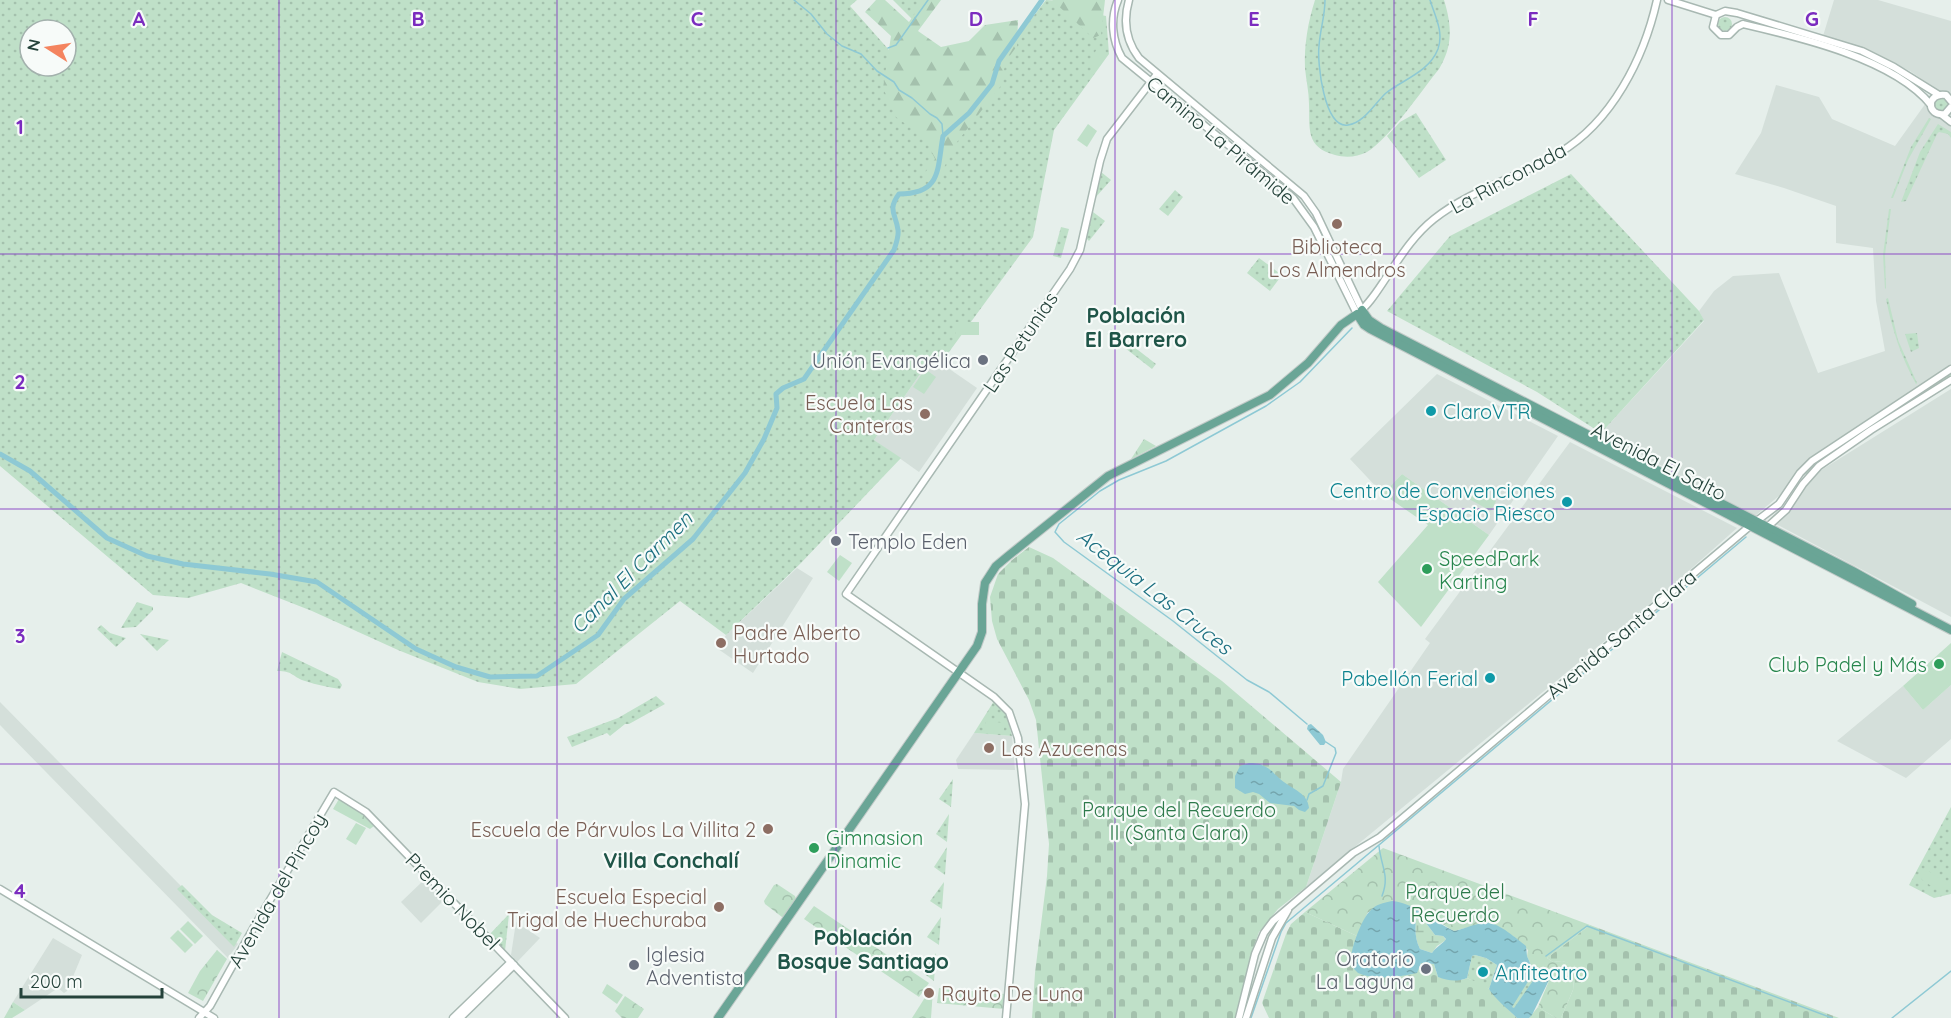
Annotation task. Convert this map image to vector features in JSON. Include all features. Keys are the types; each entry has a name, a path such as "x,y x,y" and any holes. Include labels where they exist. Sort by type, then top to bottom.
{"main road":[{"name":"Avenida El Salto","path":"1359,312 1364,325 1370,329 1754,524 1951,630"},
{"path":"718,1018 977,646 982,632 982,604 986,583 996,566 1103,479 1270,395 1308,363 1341,325 1359,312"},
{"name":"Avenida El Salto","path":"1765,530 1951,625"}],"street":[{"name":"Camino La Pirámide","path":"1118,0 1114,12 1114,34 1122,58 1299,204 1314,227 1359,312"},
{"path":"1114,34 1118,30 1127,32 1126,13 1129,0"},
{"name":"La Rinconada","path":"1359,312 1414,238 1434,219 1466,197 1559,153 1580,139 1596,124 1609,107 1640,53 1650,28 1657,0"},
{"path":"1668,0 1716,15"},
{"path":"1951,101 1946,95 1939,95 1894,67 1862,51 1729,11 1722,11 1716,15 1713,23 1718,33 1729,35 1743,24 1858,58 1902,79 1922,94 1933,111 1951,122"},
{"path":"1729,11 1735,16 1737,27"},
{"name":"Camino La Pirámide","path":"1127,32 1136,54 1157,74 1304,196 1316,213 1359,312"},
{"name":"Las Petunias","path":"958,673 846,594 1073,263 1080,250 1107,139 1157,74"},
{"path":"1931,105 1933,99 1939,95"},
{"path":"1942,115 1951,108"},
{"name":"Avenida Santa Clara","path":"1239,1018 1257,949 1273,921 1353,853 1380,837 1779,504 1800,473 1812,461 1951,369"},
{"path":"1765,530 1786,510 1803,484 1819,466 1951,380"},
{"path":"958,673 1005,706 1012,718 1018,738 1025,804 1006,1018"},
{"name":"Premio Nobel","path":"334,792 364,810 565,1018"},
{"name":"Avenida del Pincoy","path":"199,1018 205,1012 334,792"},
{"path":"0,889 214,1018"},
{"name":"Avenida Santa Clara","path":"1246,1018 1278,925 1292,904"},
{"path":"1257,949 1264,950 1267,954"},
{"path":"453,1018 512,964"},
{"path":"460,1018 512,964"}],"shaded area":[{"path":"1834,0 1878,0 1951,21 1951,372 1946,369 1817,454 1786,490 1755,516 1601,433 1704,321 1699,311 1714,291 1733,276 1779,273 1818,373 1885,351 1876,301 1873,248 1836,243 1836,206 1735,174 1761,133 1776,85 1819,97 1832,119 1895,146 1936,89 1910,71 1866,50 1823,36"},
{"name":"Escuela Las Canteras","path":"932,357 977,388 919,472 874,440"},
{"path":"1437,374 1558,436 1489,535 1402,474 1383,494 1350,459"},
{"path":"1951,389 1951,617 1776,524 1815,474"},
{"path":"1570,442 1737,528 1674,584 1306,887 1341,782 1343,769 1430,643 1425,639"},
{"path":"797,568 813,578 753,673 718,649 726,635"},
{"path":"1951,685 1951,739 1906,778 1837,741 1903,686 1923,710"},
{"path":"0,702 238,944 228,958 0,725"},
{"name":"Las Azucenas","path":"974,733 1012,736 1015,770 958,769 956,760"},
{"path":"423,881 443,901 421,923 401,902"},
{"path":"516,922 540,938 517,962 511,955"},
{"path":"53,938 82,955 67,991 64,993 58,988 25,1010 13,1002"}],"green space":[{"path":"0,0 857,0 850,6 929,95 999,61 1046,0 1061,2 1106,16 1109,54 1054,130 1033,237 941,363 932,357 874,440 901,458 801,563 726,635 680,601 576,684 520,689 478,682 241,583 188,598 153,595 0,466"},
{"path":"876,0 885,0 909,22 924,0 941,0 918,31 941,47 969,41 985,25 1018,20 1017,46 1006,61 1000,87 957,142 935,185 926,181 924,174 935,159 925,138 896,117 883,88 891,36 865,12"},
{"path":"893,0 928,0 913,20"},
{"path":"1052,0 1105,0 1101,35 1093,38"},
{"path":"1315,0 1444,0 1449,19 1450,36 1444,60 1405,114 1376,146 1359,155 1335,155 1318,147 1311,136 1305,59 1307,34"},
{"path":"1722,17 1728,17 1732,24 1728,31 1722,31 1718,27 1718,21"},
{"path":"1098,47 1107,53 1097,69 1088,64"},
{"path":"1941,98 1946,100 1948,105 1946,110 1941,112 1936,110 1934,105 1936,100"},
{"path":"1416,113 1446,160 1419,178 1387,136 1400,122"},
{"path":"1929,118 1931,119 1908,160 1893,198 1891,198 1911,147"},
{"path":"1088,124 1097,131 1087,147 1077,140"},
{"path":"1938,124 1951,132 1951,138 1948,134 1939,132 1937,134 1906,201 1901,202 1920,152"},
{"path":"1101,172 1111,180 1095,198"},
{"path":"1571,174 1699,311 1704,320 1601,433 1537,392 1387,311 1450,236"},
{"path":"1175,190 1183,197 1168,216 1159,209"},
{"path":"1889,209 1891,209 1885,255 1885,289 1883,255"},
{"path":"1093,212 1105,221 1089,241 1086,238"},
{"path":"1061,227 1069,229 1061,258 1053,256"},
{"path":"1259,258 1282,275 1270,291 1247,273"},
{"path":"1888,298 1898,340 1916,384 1898,343 1888,310 1886,299"},
{"path":"956,322 979,322 979,335 956,335"},
{"path":"1111,329 1156,364 1152,369 1107,334"},
{"path":"1917,333 1919,348 1911,352 1905,334"},
{"path":"925,369 936,377 924,394 913,387"},
{"path":"1951,372 1951,377 1816,464 1807,475 1804,472 1811,465"},
{"path":"1144,439 1156,446 1131,459"},
{"name":"SpeedPark Karting","path":"1402,474 1489,535 1421,627 1378,582 1428,525 1383,494"},
{"path":"1475,490 1496,501 1491,511 1469,499"},
{"name":"Parque del Recuerdo II (Santa Clara)","path":"1029,547 1053,558 1222,681 1341,782 1306,887 1278,909 1259,932 1237,1018 1032,1018 1049,844 1036,720 1029,700 997,639 992,621 990,597 998,574"},
{"path":"840,555 852,563 839,581 827,572"},
{"path":"137,602 153,607 153,610 136,627 121,628"},
{"path":"101,625 110,633 126,638 116,647 97,629"},
{"path":"140,634 169,640 157,651"},
{"name":"Club Padel y Más","path":"1951,643 1951,685 1923,710 1903,686"},
{"path":"282,652 338,679 342,685 340,689 322,686 290,673 277,671"},
{"path":"656,696 665,704 625,724 610,736 607,733 572,747 567,737 618,718"},
{"path":"994,701 1006,713 1012,736 974,733"},
{"path":"986,721 1005,723 1003,734 984,732"},
{"path":"953,779 951,807 939,799"},
{"path":"339,799 362,812 374,826 370,829 333,809"},
{"path":"1951,807 1951,894 1934,898 1909,885"},
{"path":"949,814 947,842 936,834"},
{"path":"356,823 366,828 356,845 346,839"},
{"path":"947,847 945,875 934,867"},
{"name":"Parque del Recuerdo","path":"1383,848 1590,925 1547,958 1553,962 1562,961 1575,964 1573,990 1561,1018 1556,1018 1538,1007 1551,976 1534,972 1527,956 1528,950 1513,936 1481,924 1454,931 1425,913 1402,910 1368,912 1357,936 1305,912"},
{"path":"1927,870 1946,883 1940,892 1921,879"},
{"path":"944,882 942,909 930,901"},
{"path":"777,884 796,899 782,917 764,901"},
{"path":"182,885 212,915 242,933 234,947 177,889"},
{"path":"814,906 929,983 919,997 804,919"},
{"path":"1305,912 1357,936 1352,953 1367,976 1399,977 1420,968 1421,963 1434,964 1438,977 1462,980 1467,978 1487,987 1517,1018 1269,1018 1262,1003 1286,934 1291,924"},
{"path":"509,914 505,951 489,935"},
{"path":"941,917 939,945 927,937"},
{"path":"1416,919 1423,919 1435,935 1443,936 1446,940 1432,953 1420,949 1417,942"},
{"path":"188,921 203,936 195,944 180,929"},
{"path":"1590,925 1839,1018 1561,1018 1573,990 1575,965 1562,961 1553,962 1547,958"},
{"path":"178,930 193,945 185,953 170,938"},
{"path":"217,950 227,959 203,1001 188,993 200,971"},
{"path":"936,953 934,981 923,973"},
{"path":"1472,956 1486,958 1497,965 1489,989 1467,978"},
{"path":"1534,972 1539,972 1514,1009 1511,1007"},
{"path":"607,984 623,995 617,1004 602,993"},
{"path":"931,988 933,990 931,1018 912,1018"},
{"path":"939,988 1005,994 1004,1009 937,1003"},
{"path":"973,992 994,994 993,1006 971,1004"},
{"path":"625,996 644,1009 638,1018 622,1018 615,1011"},
{"path":"13,1002 25,1010 12,1018 4,1018"},
{"path":"1538,1007 1556,1018 1529,1018"}],"water":[{"path":"1311,724 1323,735 1326,742 1324,745 1320,745 1307,729"},
{"path":"1249,763 1268,768 1283,782 1302,794 1309,808 1305,812 1294,806 1270,803 1259,794 1253,792 1245,794 1235,788 1235,776 1240,766"},
{"path":"1392,901 1408,905 1454,931 1488,923 1502,928 1518,939 1526,946 1527,956 1534,972 1512,1007 1514,1008 1541,969 1551,976 1532,1015 1529,1018 1517,1018 1498,1000 1489,989 1497,965 1486,958 1475,955 1472,956 1467,978 1460,980 1438,977 1434,964 1421,963 1417,973 1402,976 1380,978 1358,973 1353,968 1351,956 1360,927 1372,909","holes":["1416,919 1423,919 1435,935 1446,939 1432,953 1420,949 1417,942"]}],"waterway":[{"path":"794,0 811,14 827,34 842,46 861,54 877,71 894,82 899,90 937,118 942,124 943,136"},
{"path":"888,48 896,45 928,0"},
{"name":"Canal El Carmen","path":"0,454 30,471 107,538 147,556 183,564 317,582 416,649 456,667 490,677 537,676 598,635 624,599 693,539 745,473 764,439 777,408 776,394 783,388 804,379 894,250 898,232 893,212 895,199 899,194 923,190 930,184 938,169 943,136 969,113 992,84 999,61 1042,0"},
{"path":"1325,0 1319,46 1321,79 1333,117 1340,123 1348,125 1359,121 1386,93 1429,64 1434,57 1440,43 1440,36 1430,0"},
{"name":"Acequia Las Cruces","path":"1307,724 1269,692 1247,680 1173,621 1064,542 1055,532 1059,524 1100,491 1119,480 1166,461 1266,406 1300,382 1352,328"},
{"path":"1251,1018 1286,923 1746,537"},
{"name":"Acequia Las Cruces","path":"1307,800 1309,794 1323,786 1336,753 1335,748 1326,742"},
{"path":"1379,846 1385,876 1382,896"},
{"path":"1546,956 1587,926 1832,1018"},
{"path":"1892,1018 1951,971"}],"place":[{"name":"Biblioteca Los Almendros","path":"1337,224"},
{"name":"Unión Evangélica","path":"983,360"},
{"name":"ClaroVTR","path":"1431,411"},
{"name":"Escuela Las Canteras","path":"925,414"},
{"name":"Centro de Convenciones Espacio Riesco","path":"1567,502"},
{"name":"Templo Eden","path":"836,541"},
{"name":"SpeedPark Karting","path":"1427,569"},
{"name":"Padre Alberto Hurtado","path":"721,643"},
{"name":"Club Padel y Más","path":"1939,664"},
{"name":"Pabellón Ferial","path":"1490,678"},
{"name":"Las Azucenas","path":"989,748"},
{"name":"Escuela de Párvulos La Villita 2","path":"768,829"},
{"name":"Gimnasion Dinamic","path":"814,848"},
{"name":"Escuela Especial Trigal de Huechuraba","path":"719,907"},
{"name":"Iglesia Adventista","path":"634,965"},
{"name":"Oratorio La Laguna","path":"1426,969"},
{"name":"Anfiteatro","path":"1483,972"},
{"name":"Rayito De Luna","path":"929,993"}],"district":[{"name":"Población El Barrero","path":"1136,327"},
{"name":"Villa Conchalí","path":"671,860"},
{"name":"Población Bosque Santiago","path":"863,949"}]}
